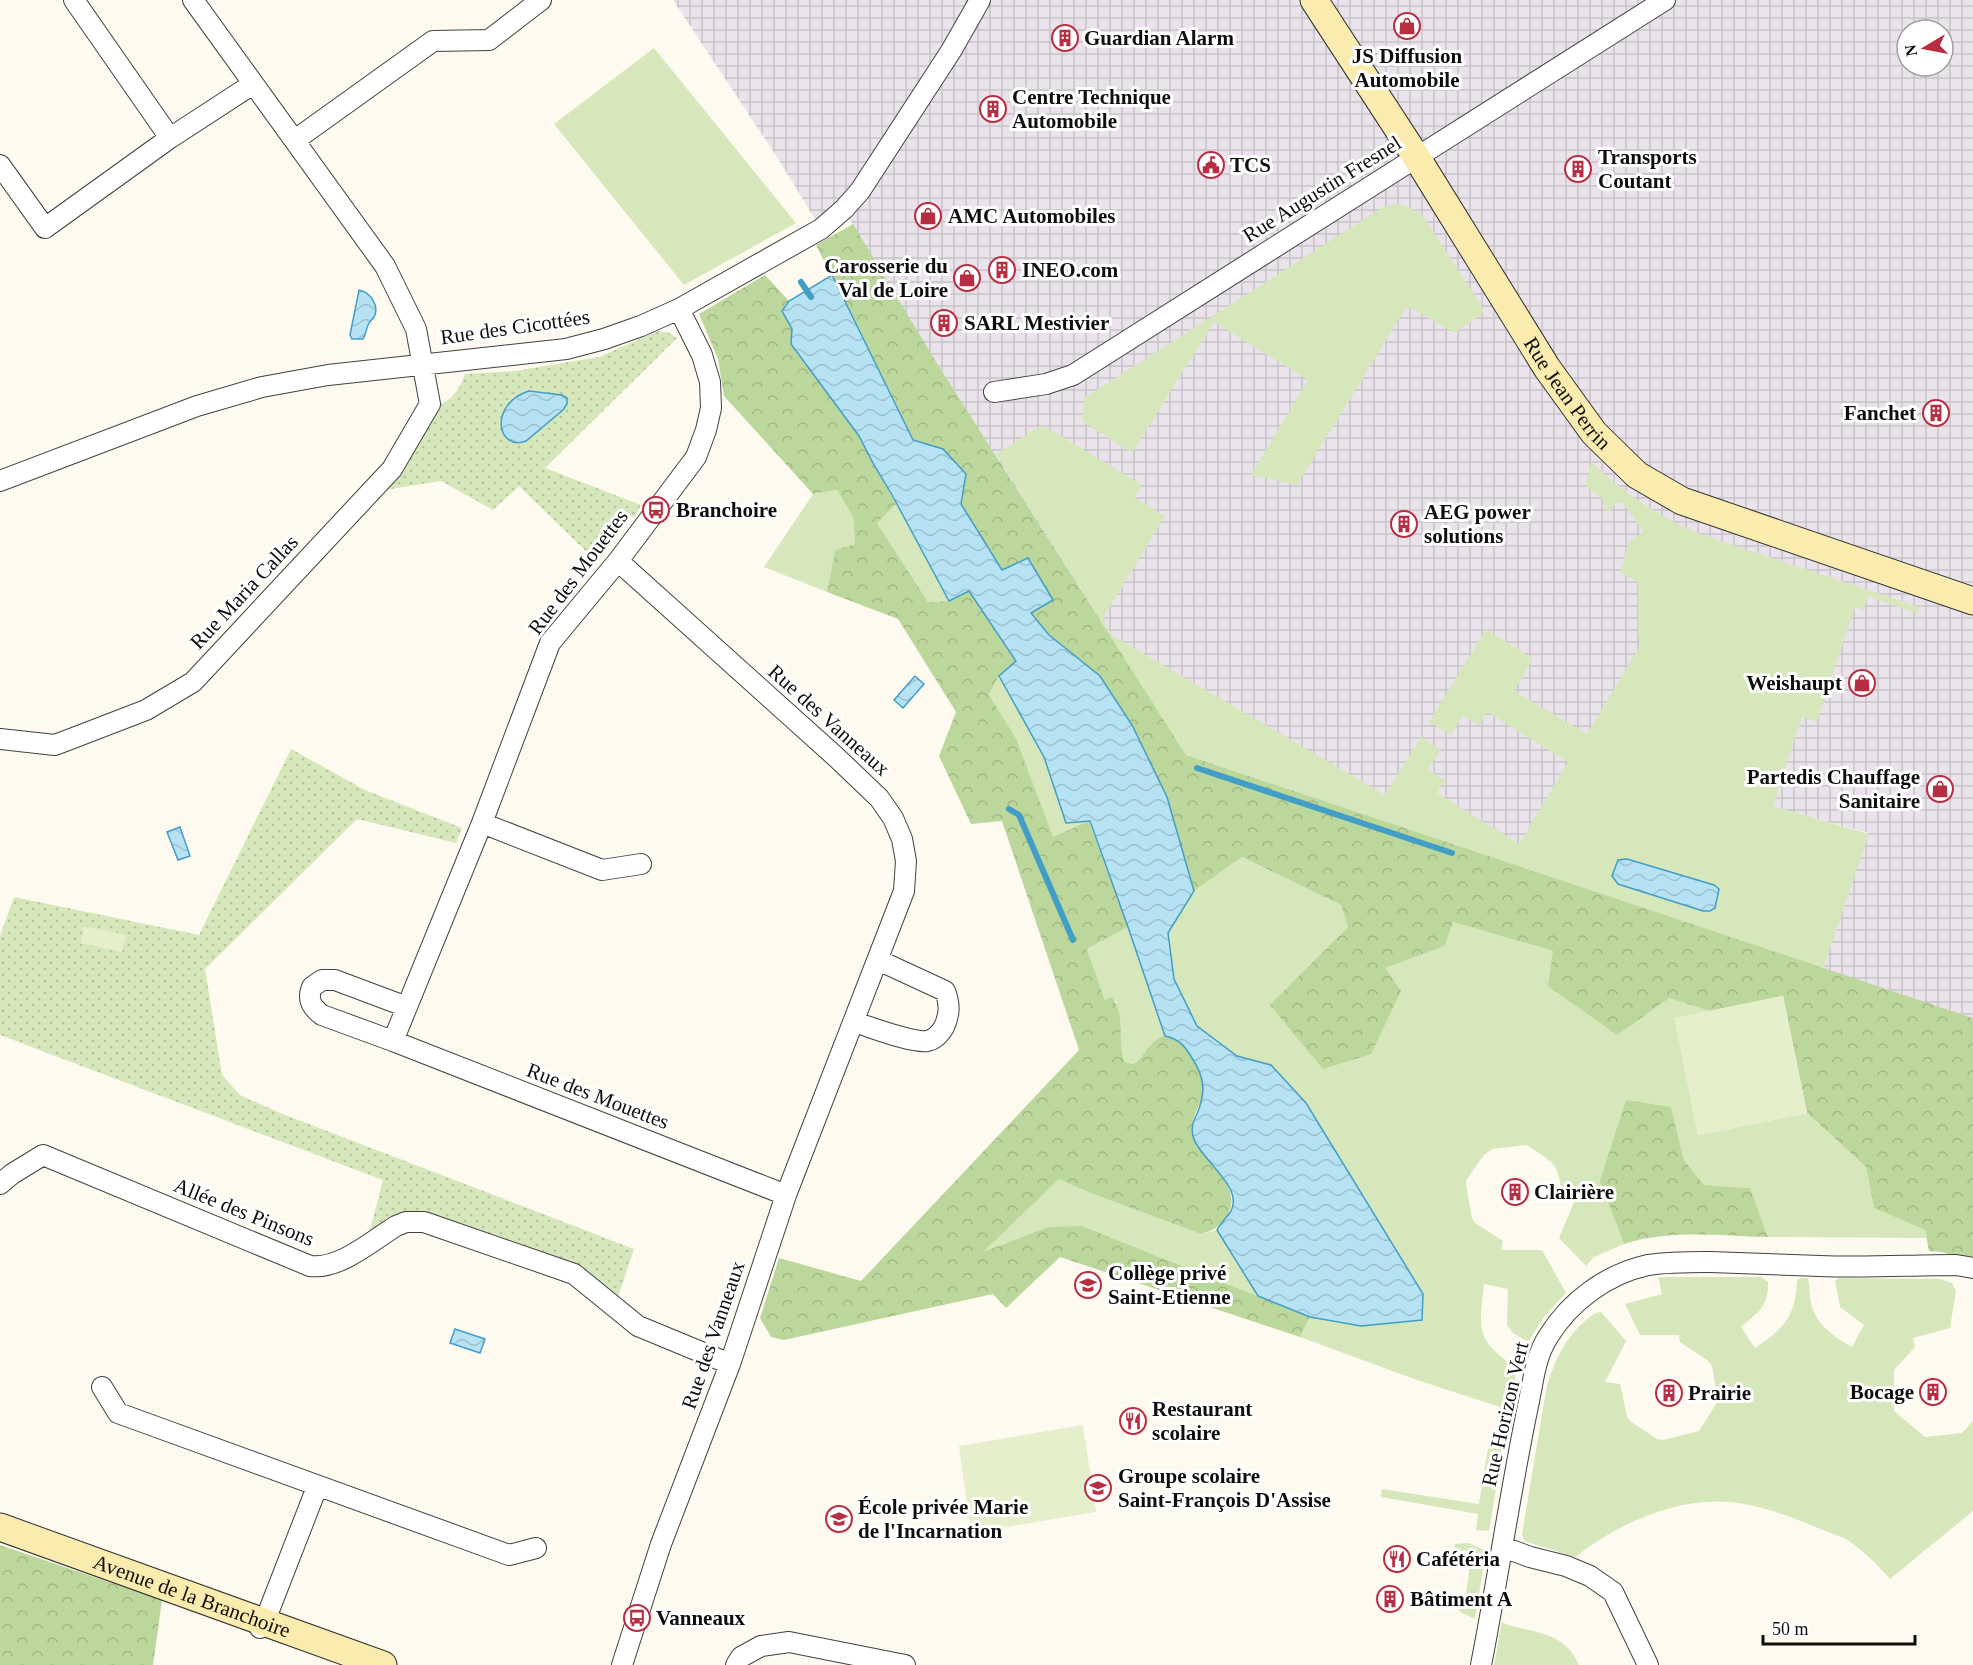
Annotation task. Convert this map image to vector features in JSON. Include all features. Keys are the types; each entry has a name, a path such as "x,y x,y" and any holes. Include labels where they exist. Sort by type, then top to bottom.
{"street":[{"path":"74,0 170,138"},
{"name":"Rue Maria Callas","path":"0,739 55,745 146,710 193,682 392,469 430,404 416,329 385,266 193,0"},
{"path":"295,140 433,41 489,40 541,0"},
{"name":"Rue des Cicottées","path":"0,481 196,406 240,393 328,375 566,349 613,336 679,309 821,229 844,209 860,191 932,81 980,0"},
{"name":"Rue Jean Perrin","path":"1314,0 1417,158 1547,368 1594,433 1637,475 1682,501 1973,601"},
{"name":"Rue Augustin Fresnel","path":"994,392 1046,384 1073,375 1665,0"},
{"path":"0,165 45,228 170,138 253,84"},
{"name":"Rue des Mouettes","path":"393,1041 482,823 550,643 618,561 696,457 711,408 710,382 702,355 679,309"},
{"name":"Rue des Vanneaux","path":"618,561 879,798 893,818 902,839 906,861 904,891 786,1195 730,1364 662,1544 622,1665"},
{"path":"482,823 602,870 641,864"},
{"path":"854,1022 916,1041 929,1041 941,1033 947,1021 950,1004 945,991 878,960"},
{"name":"Rue des Mouettes","path":"407,1007 329,979 317,982 312,987 309,998 311,1004 322,1015 786,1195"},
{"name":"Allée des Pinsons","path":"0,1184 43,1155 299,1262 317,1267 337,1263 396,1226 406,1222 424,1222 574,1274 638,1326 730,1364"},
{"name":"Rue Horizon Vert","path":"1481,1665 1503,1547 1512,1482 1536,1364 1547,1338 1585,1294 1619,1274 1648,1266 1677,1262 1782,1263 1822,1266 1956,1265 1973,1268"},
{"path":"102,1387 118,1413 317,1487 509,1556 536,1548"},
{"path":"262,1625 317,1487"},
{"name":"Avenue de la Branchoire","path":"0,1527 262,1625 383,1665"},
{"path":"1503,1547 1566,1566 1590,1576 1613,1592 1648,1665"},
{"path":"736,1665 741,1657 761,1646 789,1642 905,1665"}],"shaded area":[{"path":"673,0 1973,0 1973,1018 1823,969 1868,833 1767,805 1723,935 1186,755 908,318 844,210 821,229 777,157"}],"green space":[{"path":"654,48 796,223 684,285 554,124"},
{"path":"1393,204 1403,205 1421,213 1484,310 1481,315 1453,332 1407,306 1297,485 1251,475 1308,380 1214,322 1132,453 1083,422 1084,398 1383,207"},
{"path":"853,224 933,357 1186,755 1973,1018 1973,1263 1942,1252 1929,1251 1925,1230 1874,1208 1866,1167 1807,1113 1783,996 1710,1011 1669,998 1617,1035 1548,986 1553,951 1453,922 1445,946 1385,968 1401,991 1371,1054 1323,1069 1270,1005 1348,927 1341,905 1242,857 1194,891 1167,797 1100,676 1049,635 1030,613 1053,600 1002,570 961,504 943,449 913,440 816,245"},
{"path":"765,275 789,301 782,311 792,329 791,344 859,436 896,504 877,523 928,602 949,601 969,590 1016,661 999,676 989,695 1016,738 1053,837 1089,821 1128,927 1087,949 1105,1000 1111,997 1119,1011 1121,1046 1125,1062 1133,1064 1155,1041 1167,1036 1175,1039 1190,1053 1200,1073 1204,1090 1193,1120 1193,1129 1197,1141 1227,1185 1231,1195 1231,1206 1223,1221 1215,1228 1201,1234 1059,1179 983,1252 1049,1227 1082,1226 1310,1317 1300,1337 1060,1257 1006,1308 993,1294 784,1340 771,1337 760,1318 779,1258 861,1281 1079,1050 1002,821 971,824 939,756 956,712 898,619 827,592 835,550 855,544 853,517 837,490 813,494 724,396 718,359 699,314"},
{"path":"658,331 670,333 677,338 545,468 641,505 634,518 622,508 594,543 605,553 597,562 519,486 493,510 441,481 385,490 436,406 455,394 465,374 515,371 599,357"},
{"path":"1040,426 1053,431 1142,485 1135,498 1165,516 1103,618 1112,635 1385,795 1421,737 1441,750 1428,770 1445,780 1437,793 1519,844 1568,762 1487,712 1479,725 1463,716 1451,735 1429,722 1486,629 1533,659 1514,691 1587,734 1640,646 1638,582 1621,573 1628,543 1643,532 1623,503 1616,503 1608,514 1602,498 1585,486 1591,462 1642,503 1700,534 1919,607 1918,614 1868,596 1864,610 1855,607 1817,722 1802,717 1773,806 1869,834 1823,969 1186,755 996,454"},
{"path":"837,490 853,517 855,544 835,550 827,592 764,567 813,494"},
{"path":"896,504 949,601 928,602 877,523"},
{"path":"999,676 1044,757 1066,822 1089,821 1053,838 1016,738 989,695"},
{"path":"291,749 365,790 462,828 456,843 357,819 205,969 222,1075 240,1095 280,1113 634,1249 617,1300 412,1212 370,1230 383,1180 0,1035 0,936 14,897 199,935"},
{"path":"1242,857 1341,905 1348,927 1271,1005 1445,946 1453,922 1553,951 1669,998 1710,1011 1675,1018 1698,1135 1807,1113 1866,1167 1874,1208 1925,1230 1926,1238 1768,1237 1750,1188 1704,1185 1684,1160 1671,1107 1601,1181 1624,1244 1594,1257 1586,1266 1559,1238 1574,1202 1563,1199 1557,1171 1545,1157 1527,1145 1492,1149 1484,1155 1467,1179 1472,1218 1475,1223 1503,1241 1501,1250 1542,1250 1566,1293 1546,1314 1528,1342 1513,1333 1507,1325 1508,1289 1484,1284 1481,1314 1483,1333 1493,1350 1517,1369 1509,1410 1414,1379 1300,1337 1310,1317 1361,1326 1271,1066 1237,1056 1197,1026 1174,979 1168,932 1194,891"},
{"path":"84,926 126,935 122,952 81,943"},
{"path":"1128,927 1165,1036 1133,1064 1125,1062 1123,1055 1116,1001 1105,1000 1087,949"},
{"path":"1783,996 1807,1113 1698,1135 1674,1018"},
{"path":"1626,1100 1671,1107 1684,1160 1704,1185 1750,1188 1768,1237 1677,1235 1641,1239 1624,1244 1600,1181"},
{"path":"1059,1178 1093,1194 1201,1234 1217,1230 1258,1296 1082,1226 982,1253"},
{"path":"1658,1277 1761,1277 1768,1282 1767,1297 1761,1308 1741,1327 1755,1348 1781,1328 1786,1321 1794,1304 1797,1281 1800,1278 1808,1278 1811,1303 1823,1326 1852,1347 1864,1325 1840,1307 1835,1281 1839,1278 1940,1279 1952,1283 1956,1291 1950,1328 1913,1338 1915,1347 1894,1370 1894,1411 1925,1437 1962,1433 1973,1421 1973,1511 1890,1579 1857,1547 1844,1538 1770,1510 1744,1504 1721,1502 1677,1506 1613,1532 1575,1557 1524,1541 1522,1534 1547,1385 1566,1342 1593,1315 1601,1312 1626,1341 1605,1382 1620,1384 1627,1417 1630,1421 1657,1439 1663,1440 1699,1431 1718,1401 1712,1366 1708,1361 1680,1342 1679,1335 1640,1335 1625,1304 1662,1294"},
{"path":"1083,1425 1096,1512 971,1533 959,1446"},
{"path":"1489,1442 1503,1446 1489,1531 1476,1530 1478,1514 1381,1497 1382,1489 1479,1504"},
{"path":"1468,1543 1486,1551 1475,1619 1460,1612 1453,1593 1466,1594 1472,1551 1454,1550 1455,1544"},
{"path":"0,1545 162,1600 153,1665 0,1665"},
{"path":"1502,1622 1558,1640 1573,1654 1579,1665 1494,1665"}],"water":[{"path":"832,275 913,440 943,449 966,474 961,504 1002,570 1028,558 1053,600 1031,613 1049,635 1100,676 1132,725 1167,797 1194,891 1168,933 1174,979 1197,1026 1237,1056 1271,1065 1306,1103 1423,1294 1422,1320 1361,1326 1310,1317 1258,1296 1217,1230 1231,1211 1233,1202 1226,1182 1203,1154 1193,1136 1193,1125 1203,1092 1200,1072 1184,1047 1178,1041 1165,1036 1090,821 1066,823 1044,757 999,676 1016,661 969,591 949,601 859,436 791,344 792,329 782,311 789,301"},
{"path":"359,290 373,300 376,313 368,324 363,339 352,339 350,335"},
{"path":"529,391 562,395 567,398 567,404 526,441 516,443 508,440 503,433 502,415 516,397"},
{"path":"915,676 924,684 903,708 894,700"},
{"path":"180,827 190,856 178,860 167,832"},
{"path":"1627,859 1714,885 1719,889 1715,908 1703,911 1618,884 1612,876 1618,860"},
{"path":"455,1329 485,1339 480,1353 450,1343"}],"waterway":[{"path":"801,282 811,297"},
{"path":"1197,768 1452,853"},
{"path":"1009,809 1019,815 1073,940"}],"place":[{"name":"JS Diffusion Automobile","path":"1407,26"},
{"name":"Guardian Alarm","path":"1065,38"},
{"name":"Centre Technique Automobile","path":"993,109"},
{"name":"TCS","path":"1211,165"},
{"name":"Transports Coutant","path":"1578,169"},
{"name":"AMC Automobiles","path":"928,216"},
{"name":"INEO.com","path":"1002,270"},
{"name":"Carosserie du Val de Loire","path":"967,278"},
{"name":"SARL Mestivier","path":"944,323"},
{"name":"Fanchet","path":"1936,413"},
{"name":"Branchoire","path":"656,510"},
{"name":"AEG power solutions","path":"1404,524"},
{"name":"Weishaupt","path":"1862,683"},
{"name":"Partedis Chauffage Sanitaire","path":"1940,789"},
{"name":"Clairière","path":"1515,1192"},
{"name":"Collège privé Saint-Etienne","path":"1088,1285"},
{"name":"Bocage","path":"1933,1392"},
{"name":"Prairie","path":"1669,1393"},
{"name":"Restaurant scolaire","path":"1133,1421"},
{"name":"Groupe scolaire Saint-François D'Assise","path":"1098,1488"},
{"name":"École privée Marie de l'Incarnation","path":"839,1519"},
{"name":"Cafétéria","path":"1397,1559"},
{"name":"Bâtiment A","path":"1390,1599"},
{"name":"Vanneaux","path":"637,1618"}]}
